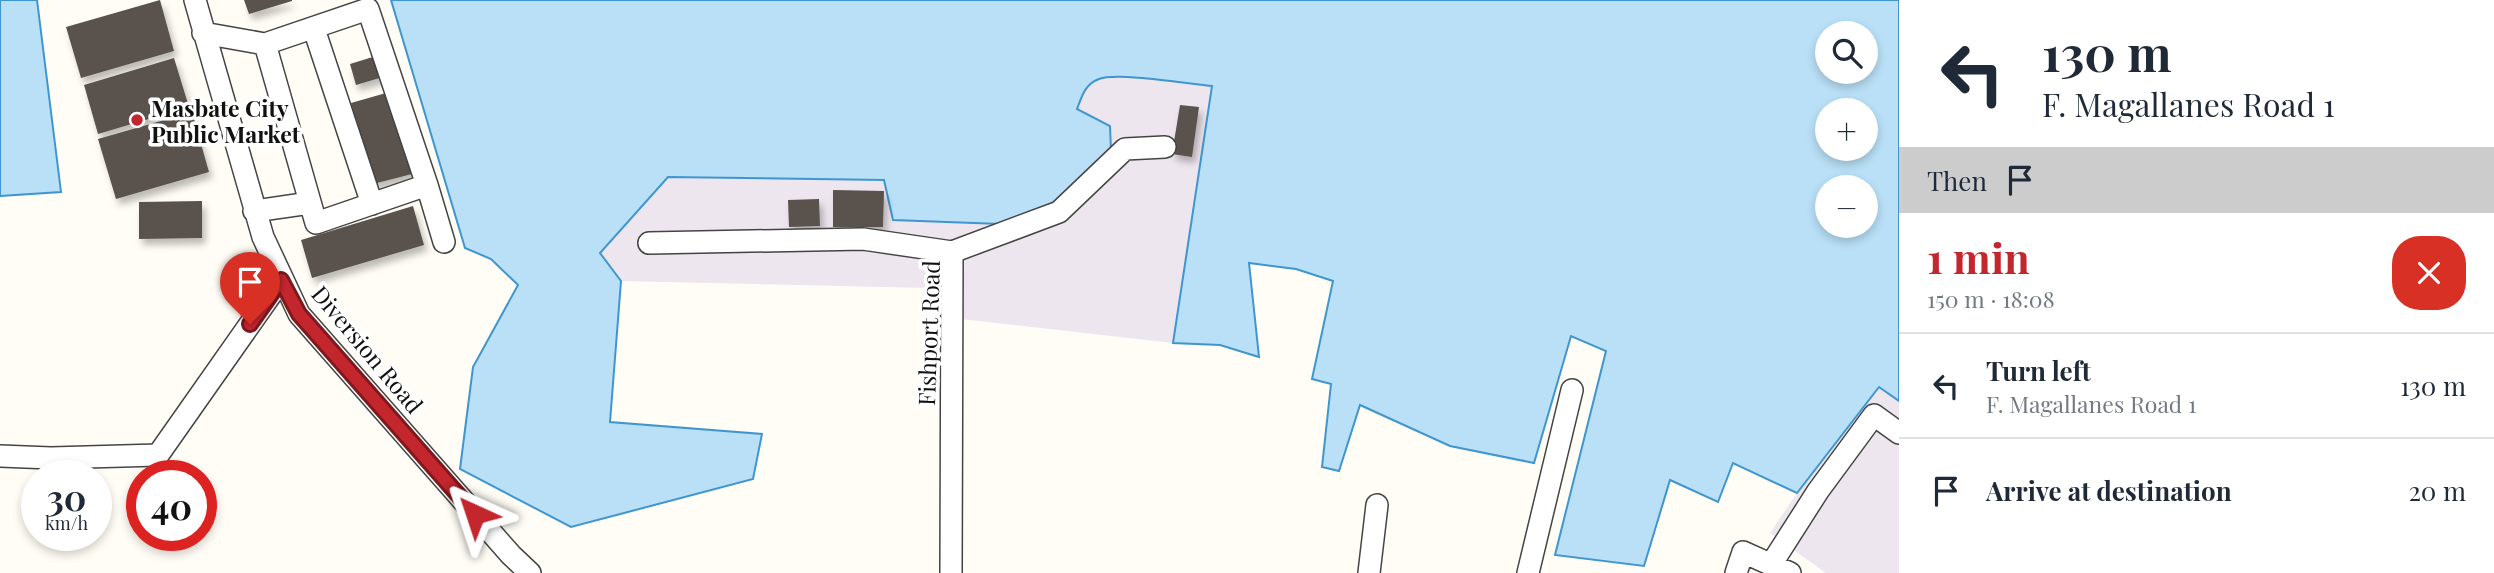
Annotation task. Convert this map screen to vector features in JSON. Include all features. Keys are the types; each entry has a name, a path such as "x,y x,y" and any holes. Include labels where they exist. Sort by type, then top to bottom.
{"street":[{"name":"Diversion Road","path":"195,0 254,211 281,280 299,314 502,545 530,573"},
{"path":"204,33 265,44 368,9 428,185 444,242"},
{"path":"314,29 372,204"},
{"path":"265,44 316,223 428,185"},
{"name":"Fishport Road","path":"951,573 952,252 1059,212 1125,149 1165,147"},
{"path":"254,211 310,203"},
{"path":"649,243 863,239 952,252"},
{"path":"0,456 51,458 158,455 281,280"},
{"path":"1528,573 1572,390"},
{"path":"1737,573 1743,552 1781,568 1818,491 1874,415 1899,433"},
{"path":"1369,573 1377,505"}],"shaded area":[{"path":"1127,77 1212,86 1173,343 961,319 928,288 621,281 600,253 668,177 885,180 1110,126 1076,109 1084,89 1100,79"},
{"path":"1880,386 1899,401 1899,573 1826,573 1770,533 1797,493"}],"water":[{"path":"0,0 37,0 61,192 0,196"},
{"path":"391,0 1899,0 1899,401 1879,387 1797,493 1733,463 1718,502 1670,480 1644,566 1555,555 1606,351 1571,336 1534,463 1450,446 1360,405 1339,471 1322,467 1331,384 1312,379 1333,281 1296,269 1249,263 1259,357 1220,345 1173,343 1212,86 1121,77 1094,81 1085,91 1077,109 1110,126 1111,151 1064,204 1001,224 893,220 884,180 668,177 600,253 621,281 610,422 762,434 753,479 571,527 460,469 473,367 518,285 491,259 465,248"}],"building":[{"path":"160,0 174,51 81,78 66,27"},
{"path":"244,0 292,0 292,1 249,14"},
{"path":"376,56 383,77 356,85 350,64"},
{"path":"174,58 189,107 98,134 84,85"},
{"path":"393,91 416,173 373,184 351,103"},
{"path":"1180,105 1199,107 1192,157 1172,154"},
{"path":"192,112 209,172 116,199 98,139"},
{"path":"833,190 884,191 883,227 833,227"},
{"path":"819,199 820,226 789,227 788,200"},
{"path":"202,201 202,238 139,239 139,202"},
{"path":"413,206 424,245 312,278 301,240"}],"place":[{"name":"Masbate City Public Market","path":"137,120"}],"route":[{"path":"250,324 281,280 299,314 475,514"}]}
